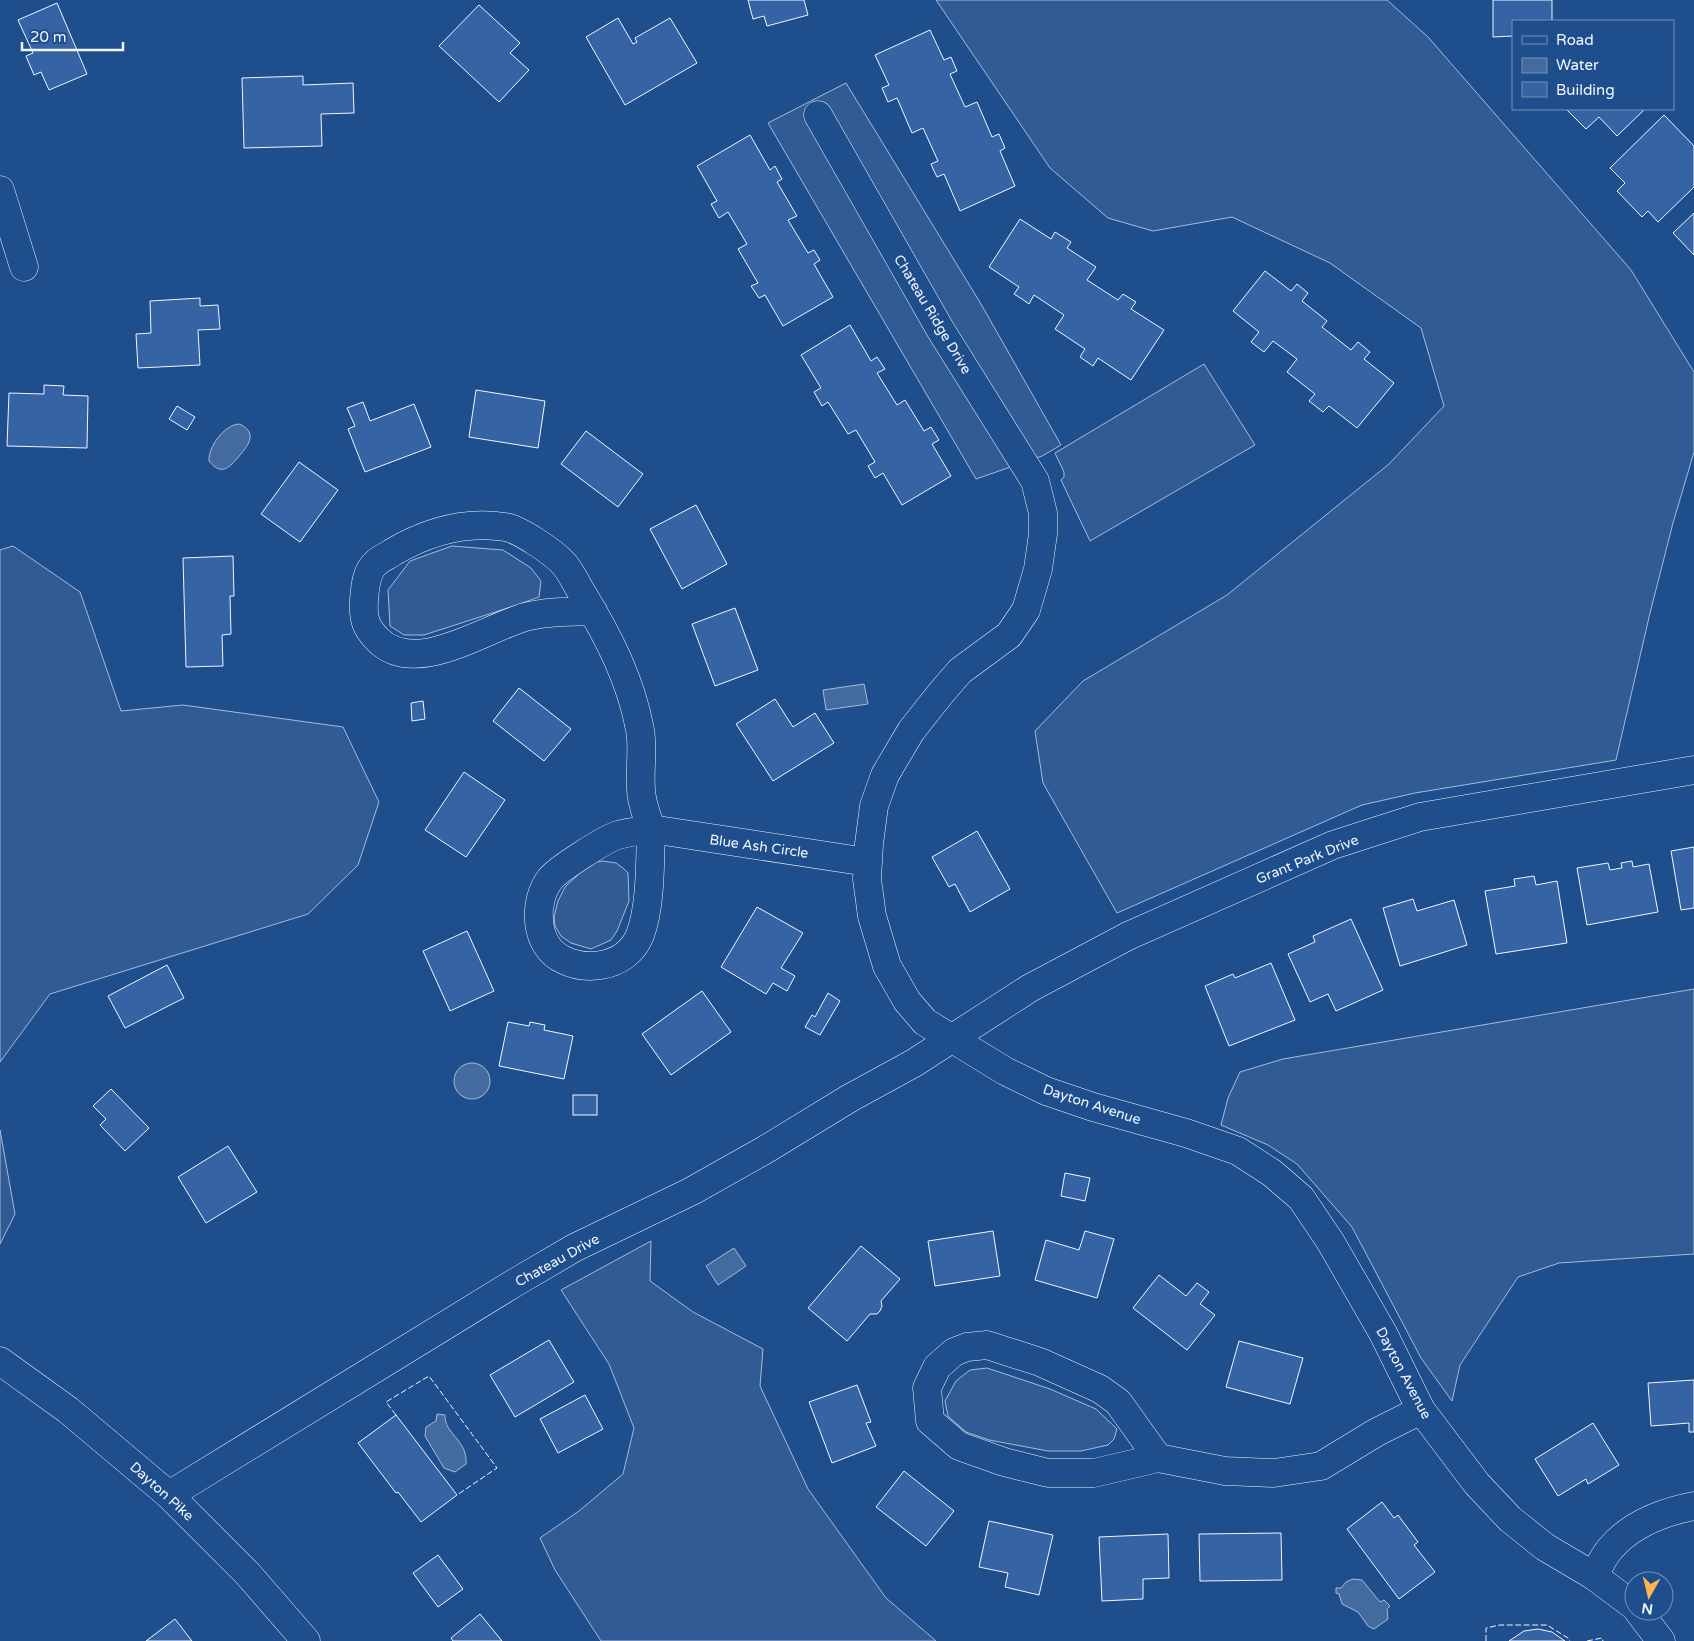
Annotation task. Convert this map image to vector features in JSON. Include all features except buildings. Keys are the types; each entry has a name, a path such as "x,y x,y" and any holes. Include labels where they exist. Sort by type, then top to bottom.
{"street":[{"name":"Chateau Ridge Drive","path":"818,116 940,328 1035,481 1043,513"},
{"path":"0,190 24,267"},
{"name":"Dayton Avenue","path":"1043,513 1043,534 1038,569 1026,610 1009,635 960,671 941,693 912,731 885,775 874,806 867,862 867,879 872,916 887,966 907,1001 925,1022 1005,1071 1046,1091 1238,1152 1272,1173 1301,1198 1330,1241 1383,1333 1421,1410 1477,1484 1510,1519 1545,1548 1594,1576 1624,1598"},
{"path":"593,611 556,612 525,617 442,650 419,654 397,652 382,644 368,630 363,613 366,582 375,563 429,534 454,528 481,525 507,527 532,539 563,562 593,611 617,656 629,688 640,731 642,798 651,829"},
{"name":"Grant Park Drive","path":"952,1039 1030,988 1128,936 1333,845 1420,817 1694,770"},
{"name":"Blue Ash Circle","path":"651,829 645,917 640,935 630,952 613,963 586,967 563,960 547,947 541,934 538,911 543,892 552,878 607,839 620,834 651,829 867,862"},
{"name":"Chateau Drive","path":"170,1495 524,1277 574,1248 716,1178 952,1039"},
{"path":"1158,1458 1118,1402 1100,1390 1040,1362 987,1346 967,1347 954,1352 937,1367 927,1388 930,1421 959,1446 1004,1462 1048,1472 1087,1474 1158,1458 1225,1471 1274,1473 1321,1466 1377,1432 1421,1410"},
{"name":"Dayton Pike","path":"0,1361 68,1410 170,1495 247,1573 306,1641"},
{"path":"1594,1576 1608,1551 1620,1538 1644,1522 1671,1510 1694,1506"},
{"path":"1647,1621 1658,1634 1661,1641"}],"shaded area":[{"path":"936,0 1387,0 1428,37 1631,270 1694,372 1694,452 1673,523 1650,613 1616,760 1415,793 1362,805 1117,913 1043,783 1035,731 1083,681 1227,595 1389,464 1444,406 1421,328 1330,263 1232,217 1153,231 1108,218 1050,168"},
{"path":"846,83 981,304 1061,445 1042,456 976,479 768,123"},
{"path":"1204,364 1255,445 1090,541 1061,480 1064,477 1064,472 1055,453"},
{"path":"13,546 80,592 121,711 183,705 343,727 379,802 358,865 308,914 50,994 0,1062 0,550"},
{"path":"452,546 503,550 531,568 541,581 539,597 424,635 404,635 390,626 388,590 410,561"},
{"path":"597,862 616,863 628,873 629,901 617,931 611,940 591,949 571,943 561,936 555,926 554,917 558,901 565,887 582,871"},
{"path":"1694,989 1694,1254 1559,1263 1518,1277 1460,1365 1452,1401 1421,1358 1352,1227 1297,1164 1268,1145 1221,1125 1228,1098 1240,1072 1283,1059"},
{"path":"0,1130 15,1214 0,1244"},
{"path":"651,1241 650,1281 693,1312 763,1349 760,1386 808,1489 886,1598 936,1641 601,1641 555,1570 540,1538 579,1511 623,1474 634,1428 609,1364 561,1290"},
{"path":"987,1368 1050,1389 1096,1409 1117,1429 1114,1439 1108,1445 1081,1451 1048,1451 989,1440 966,1432 948,1416 945,1401 956,1381 970,1370"}],"water":[{"path":"239,424 245,427 250,434 249,442 244,451 226,469 214,466 209,461 209,455 214,443 228,428"},
{"path":"864,684 868,704 826,710 823,690"},
{"path":"472,1063 485,1068 490,1081 485,1094 472,1099 459,1094 454,1081 459,1068"},
{"path":"734,1248 746,1266 718,1285 706,1266"},
{"path":"437,1414 445,1415 448,1427 460,1443 466,1456 466,1464 455,1472 444,1468 425,1436 426,1427 436,1421"},
{"path":"1353,1579 1362,1580 1380,1602 1384,1600 1390,1606 1387,1609 1388,1619 1374,1629 1368,1626 1358,1612 1342,1604 1339,1594 1336,1593 1336,1588 1341,1588 1346,1582"}],"fence":[{"path":"396,1415 386,1402 429,1376 497,1468 457,1495"},
{"path":"1486,1641 1486,1628 1500,1625 1547,1625 1570,1641"},
{"path":"1587,1641 1602,1638 1603,1641"}]}
